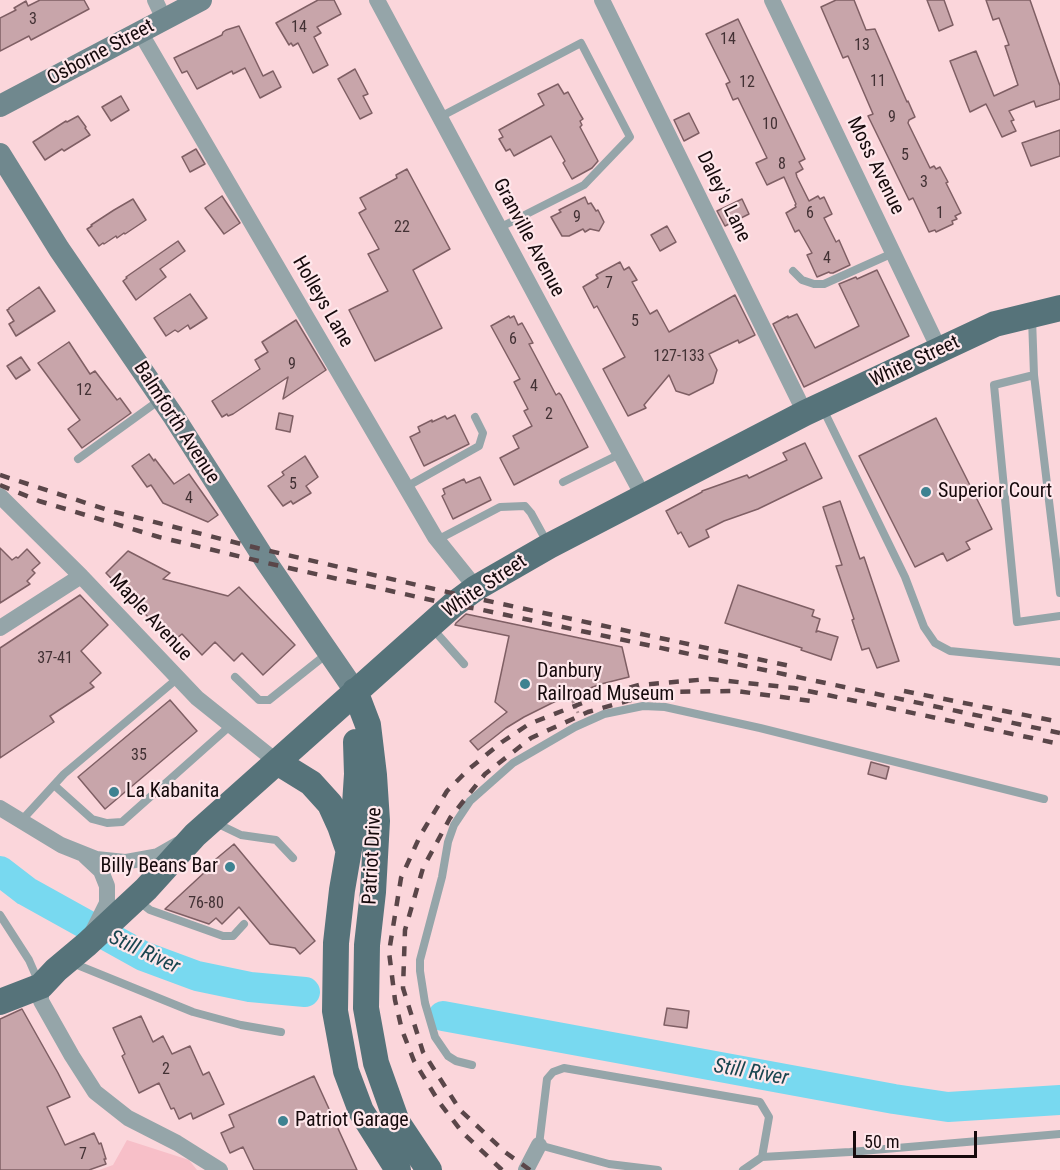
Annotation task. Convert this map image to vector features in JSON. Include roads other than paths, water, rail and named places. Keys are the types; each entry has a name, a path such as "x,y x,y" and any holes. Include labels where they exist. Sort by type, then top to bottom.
{"main road":[{"name":"White Street","path":"0,1002 40,986 78,952 122,904 203,828 355,691 453,605 476,588 643,496 813,410 995,324 1060,308"},
{"name":"Patriot Drive","path":"355,691 357,774 354,820 336,943 335,1011 346,1071 361,1111 398,1170"},
{"name":"Patriot Drive","path":"355,691 368,725 374,775 376,821 373,892 367,945 366,1008 376,1063 397,1122 429,1170"},
{"name":"Patriot Drive","path":"277,762 311,783 330,804 348,852"}],"street":[{"name":"Osborne Street","path":"0,106 140,32 160,10 201,0"},
{"name":"Granville Avenue","path":"377,0 643,496"},
{"name":"Daley's Lane","path":"602,0 813,410"},
{"name":"Moss Avenue","path":"772,0 940,351"},
{"name":"Holleys Lane","path":"140,32 437,540 476,588"},
{"name":"Balmforth Avenue","path":"0,154 59,249 161,399 267,563 355,691"},
{"name":"Maple Avenue","path":"0,496 81,576 197,698 277,762"},
{"path":"0,628 81,576"},
{"path":"0,808 61,845 96,859 125,862 158,856 203,828"},
{"path":"83,854 101,871 107,886 122,904"},
{"path":"40,986 41,1001 95,1092 128,1118 177,1143 220,1170"},
{"path":"526,1170 539,1145"}],"lane":[{"path":"440,117 581,43 630,137 584,185 499,228"},
{"path":"793,271 802,280 824,284 893,253"},
{"path":"1031,314 1034,375 1060,593"},
{"path":"1034,375 994,385 1017,622 1060,616"},
{"path":"78,459 161,399"},
{"path":"813,410 905,577 924,627 935,643 950,651 1060,662"},
{"path":"406,487 480,446 483,433 474,417"},
{"path":"563,482 620,454"},
{"path":"437,540 500,507 525,506 549,546"},
{"path":"430,626 464,664"},
{"path":"235,677 259,700 269,700 329,653"},
{"path":"21,821 64,774 178,678"},
{"path":"472,1065 456,1061 448,1056 435,1037 425,1003 420,971 420,960 454,825 470,801 513,763 604,714 643,706 665,706 1044,799"},
{"path":"54,785 92,819 107,824 122,822 231,725"},
{"path":"203,828 276,840 293,858"},
{"path":"122,904 150,910 223,936 232,936 244,924"},
{"path":"0,915 28,960 40,986"},
{"path":"78,952 193,1012 241,1025 281,1032"},
{"path":"658,1170 609,1164 539,1145 548,1079 554,1072 564,1068 760,1102 769,1117 762,1157"},
{"path":"743,1170 762,1157 1060,1134"}],"waterway":[{"name":"Still River","path":"0,871 26,891 143,956 197,976 250,987 305,992"},
{"name":"Still River","path":"443,1016 948,1107 1060,1100"}],"railway":[{"path":"0,475 111,511 257,548 465,596 790,666"},
{"path":"0,485 39,501 159,537 267,563 453,605 1060,733"},
{"path":"502,1170 462,1132 439,1102 414,1061 402,1030 395,1000 389,952 401,878 420,836 447,791 502,742 529,724 600,696 639,685 709,679 794,688 1060,744"},
{"path":"530,1170 505,1152 460,1110 423,1052 403,988 405,930 423,868 450,818 485,774 531,738 588,712 659,692 736,691 819,702"},
{"path":"904,691 1060,722"}],"place":[{"name":"Superior Court","path":"926,492"},
{"name":"Danbury Railroad Museum","path":"525,684"},
{"name":"La Kabanita","path":"114,792"},
{"name":"Billy Beans Bar","path":"230,867"},
{"name":"Patriot Garage","path":"283,1121"}]}
